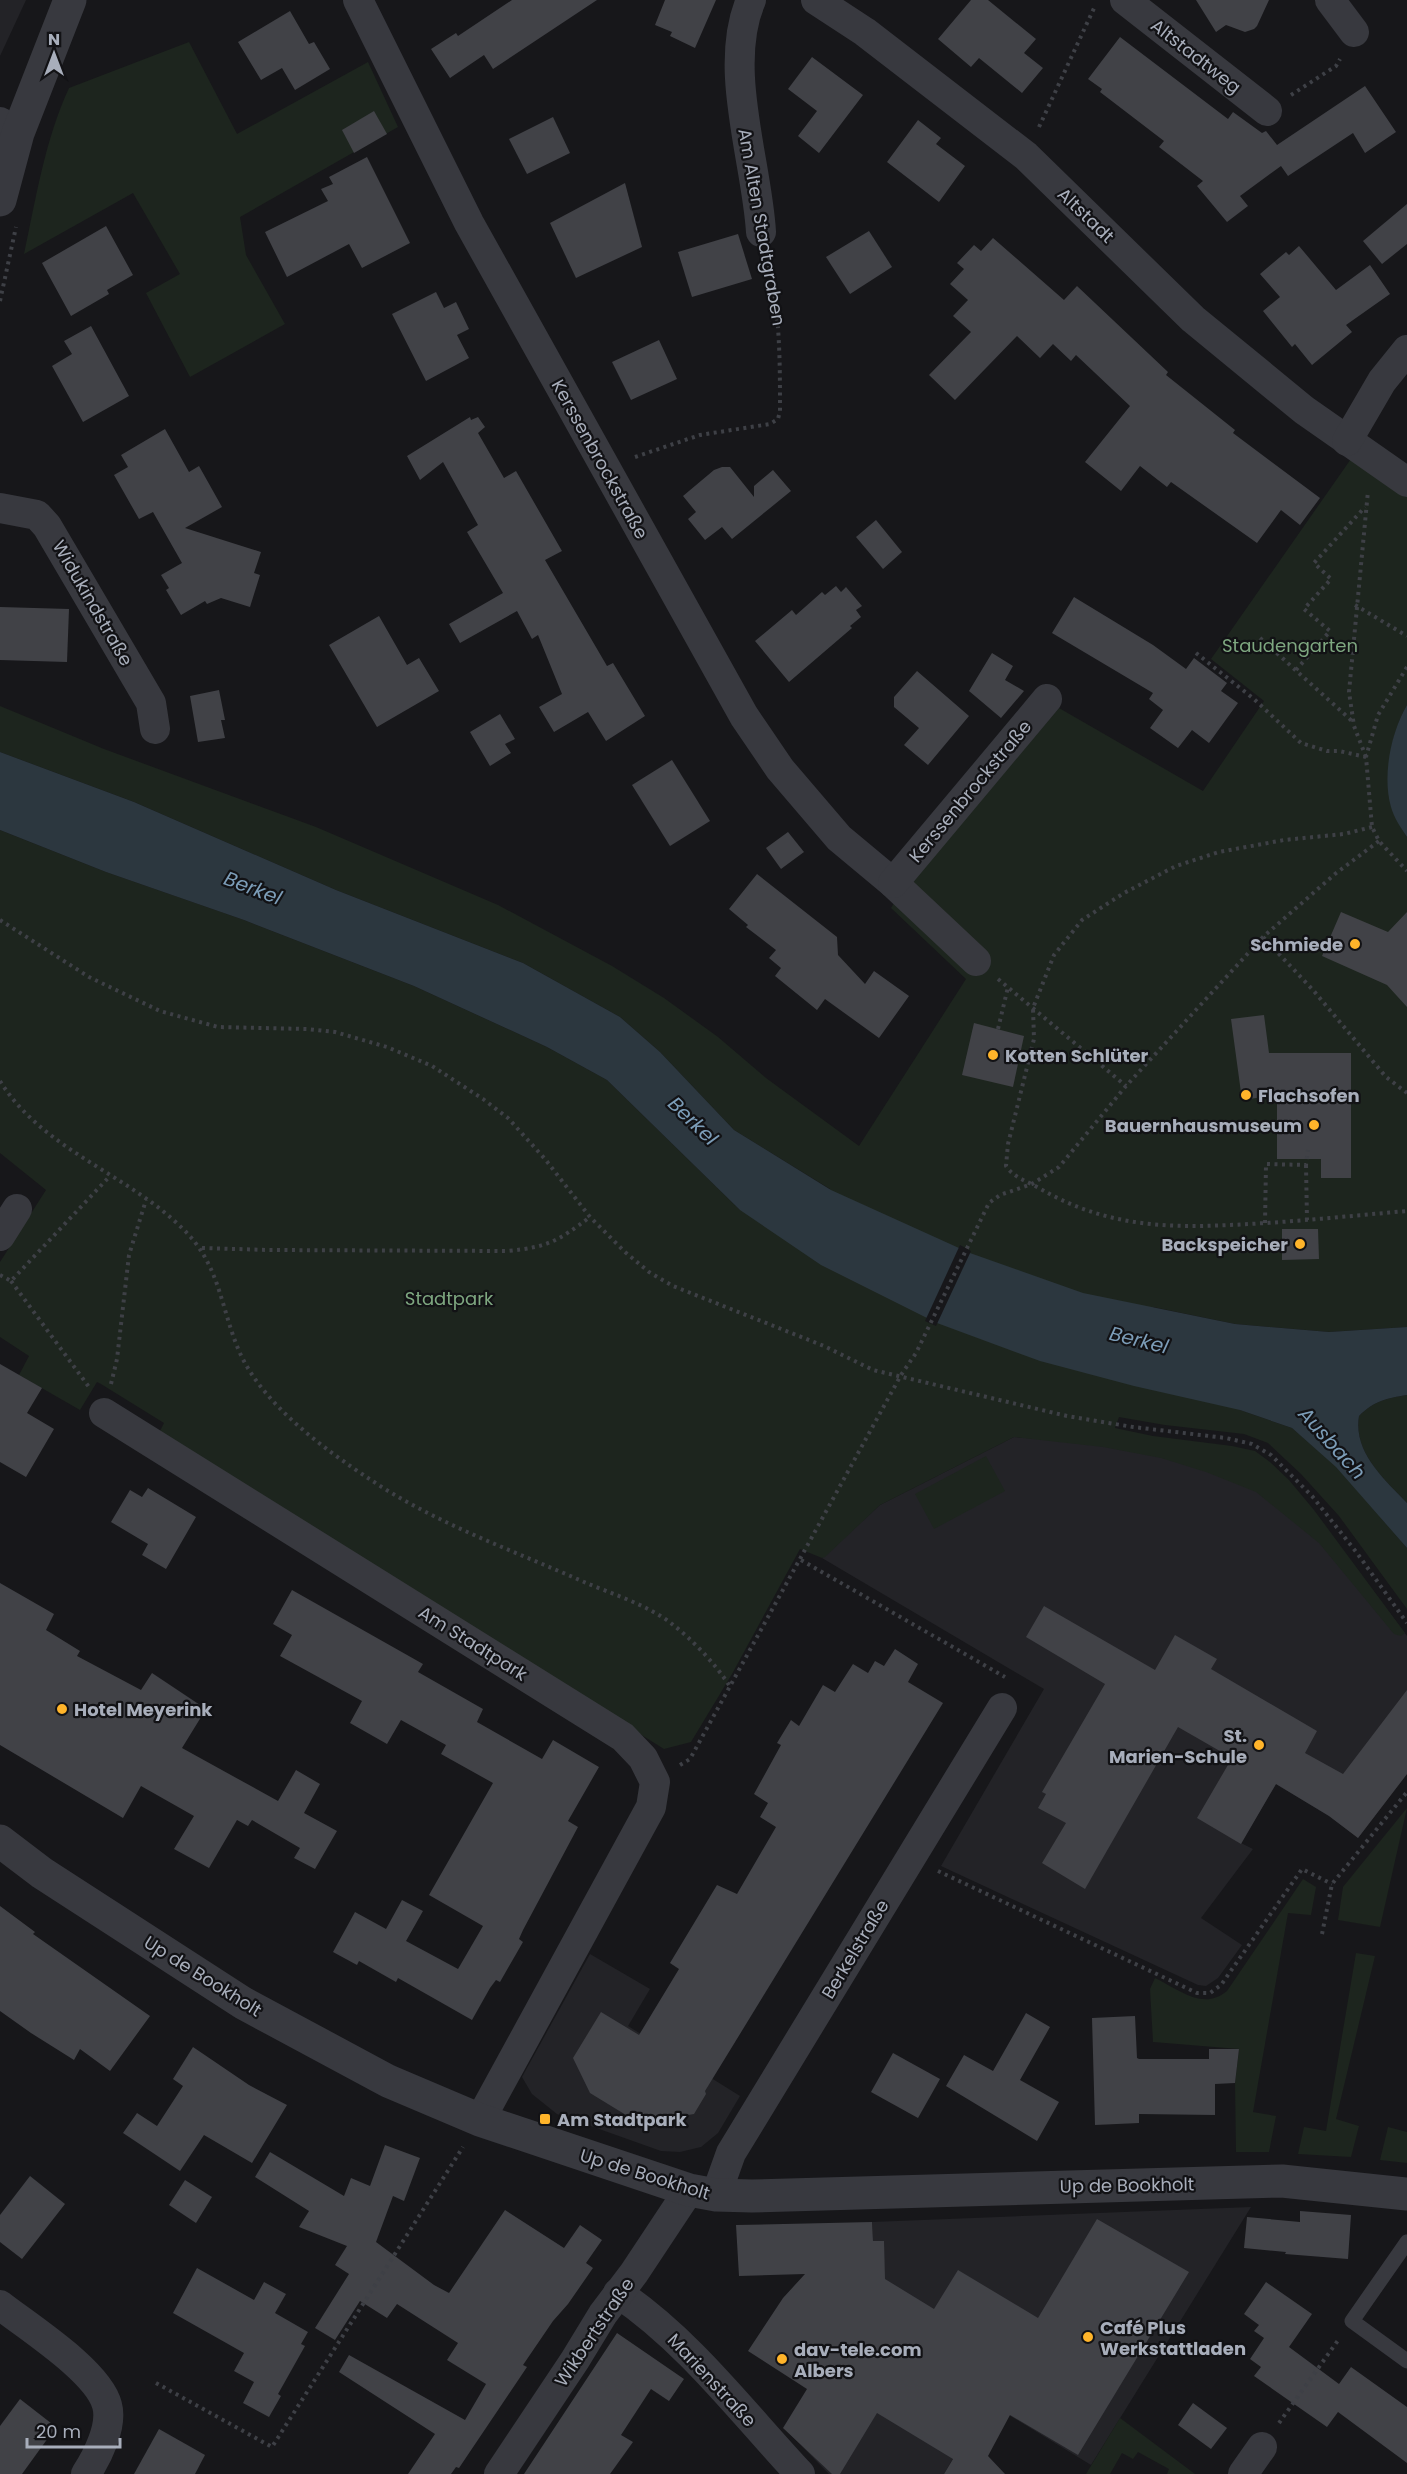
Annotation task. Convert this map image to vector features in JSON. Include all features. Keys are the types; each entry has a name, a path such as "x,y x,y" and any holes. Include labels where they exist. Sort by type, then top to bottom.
{"street":[{"path":"0,200 9,128 70,0"},
{"name":"Kerssenbrockstraße","path":"358,0 469,223 744,716 780,769 839,838 893,883 976,961"},
{"name":"Am Alten Stadtgraben","path":"751,0 743,28 741,81 743,115 760,210 761,232"},
{"name":"Altstadt","path":"816,0 866,32 1026,156 1193,319 1263,377 1347,441 1407,482"},
{"name":"Altstadtweg","path":"1125,0 1267,111"},
{"path":"1330,0 1354,32"},
{"path":"1347,441 1382,381 1407,350"},
{"name":"Widukindstraße","path":"0,508 37,515 47,526 152,703 155,729"},
{"name":"Kerssenbrockstraße","path":"893,883 1047,699"},
{"path":"0,1236 18,1209"},
{"name":"Am Stadtpark","path":"104,1413 623,1737 643,1758 655,1782"},
{"name":"Berkelstraße","path":"702,2193 731,2153 1002,1708"},
{"path":"480,2120 651,1807 655,1782"},
{"name":"Up de Bookholt","path":"0,1840 42,1873 243,2003 388,2080 480,2120 702,2193 787,2196 1282,2181 1407,2194"},
{"name":"Wikbertstraße","path":"499,2474 618,2293 702,2193"},
{"name":"Marienstraße","path":"618,2293 637,2306 697,2362 800,2474"},
{"path":"0,2306 92,2378 107,2405 106,2432 96,2459 86,2474"},
{"path":"1244,2474 1262,2447"}],"lane":[{"path":"1407,2242 1352,2321 1407,2361"}],"path":[{"path":"1026,156 1098,0"},
{"path":"1267,111 1336,66 1354,32"},
{"name":"Am Alten Stadtgraben","path":"606,471 620,462 700,435 770,424 778,419 780,411 780,338 775,289 761,232"},
{"path":"1372,458 1355,605 1348,692 1353,722 1366,757 1372,827 1379,841 1407,871"},
{"path":"1296,670 1330,631 1304,609 1331,579 1314,563 1366,506"},
{"path":"1355,605 1407,636"},
{"path":"1260,638 1353,722"},
{"path":"1196,653 1254,699 1301,743 1327,751 1339,751 1366,757"},
{"path":"1366,757 1378,715 1407,668"},
{"path":"1372,827 1344,834 1284,840 1219,852 1176,866 1082,920 1054,955 1033,1008 1034,1039 1013,1124 1006,1166 1012,1175 1058,1199 1119,1221 1164,1227 1211,1227 1407,1211"},
{"path":"655,1782 690,1759 901,1376 916,1353 983,1211 989,1203 1000,1196 1032,1184 1059,1167 1126,1086 1263,937 1335,874 1379,841"},
{"path":"0,920 89,977 160,1011 218,1027 307,1029 335,1032 387,1047 432,1066 508,1118 545,1159 590,1217 625,1252 650,1272 673,1286 814,1342 873,1370 1067,1416 1133,1427 1226,1438 1251,1444 1271,1455 1312,1496 1407,1623"},
{"path":"1263,937 1313,990 1386,1077 1407,1093"},
{"path":"976,961 1126,1086"},
{"path":"998,1029 1008,987"},
{"path":"0,1081 10,1097 37,1126 146,1200 181,1226 202,1248 221,1293 240,1353 255,1378 279,1407 324,1447 371,1480 431,1517 617,1596 672,1624 721,1672 729,1685"},
{"path":"1307,1220 1308,1150"},
{"path":"1265,1223 1266,1164 1306,1166"},
{"path":"11,1281 110,1176"},
{"path":"113,1374 117,1359 129,1256 146,1200"},
{"path":"202,1248 508,1251 554,1243 590,1217"},
{"path":"0,1275 11,1281 88,1386 104,1413"},
{"path":"801,1560 1013,1682 1002,1708"},
{"path":"1322,1934 1332,1884 1407,1792"},
{"path":"910,1858 1197,1993 1210,1993 1221,1985 1302,1869 1332,1884"},
{"path":"156,2383 272,2447 480,2120"},
{"path":"1262,2447 1352,2321"}],"shaded area":[{"path":"0,0 26,0 0,56"},
{"path":"1014,1437 1204,1451 1324,1525 1407,1636 1407,1774 1358,1838 1329,1816 1276,1784 1241,1843 1253,1849 1201,1918 1242,1945 1218,1978 1206,1986 1198,1985 941,1866 1044,1689 822,1558 880,1505"},
{"path":"590,1954 650,1989 628,2026 740,2096 718,2133 701,2147 680,2152 661,2151 557,2114 532,2094 522,2077"},
{"path":"1251,2207 1091,2465 986,2401 944,2474 829,2474 784,2428 840,2335 884,2241 873,2241 872,2222"}],"green space":[{"path":"189,42 237,134 368,62 398,127 240,217 246,255 285,324 190,377 146,293 180,274 133,193 24,254 47,149 69,88"},
{"name":"Stadtpark","path":"1353,456 1407,493 1407,705 1394,737 1389,772 1393,806 1407,837 1407,1327 1329,1332 1235,1324 1153,1307 1240,1410 1292,1428 1336,1466 1407,1548 1407,1609 1339,1516 1301,1474 1268,1443 1244,1434 1119,1417 1115,1428 1255,1451 1289,1480 1314,1510 1405,1633 1401,1636 1394,1634 1319,1543 1256,1492 1206,1472 1161,1458 1103,1447 1014,1437 880,1505 825,1557 822,1558 800,1549 732,1674 691,1742 664,1749 159,1433 164,1423 101,1384 97,1382 80,1410 19,1375 29,1356 0,1337 0,1262 46,1190 0,1153 0,830 106,872 244,920 414,986 547,1047 607,1080 740,1210 830,1189 734,1130 660,1052 620,1017 523,963 336,890 134,802 0,752 0,706 104,749 316,827 498,905 612,966 664,998 718,1037 766,1078 859,1146 966,979 891,908 894,903 1059,708 1203,791 1264,701 1211,659"},
{"path":"1407,1395 1407,1503 1372,1464 1365,1453 1358,1429 1359,1416 1370,1407 1387,1399"},
{"path":"986,1456 1005,1491 934,1529 915,1494"},
{"path":"1407,1808 1380,1927 1338,1920 1343,1887"},
{"path":"1303,1879 1316,1887 1311,1915 1288,1913 1253,2112 1276,2116 1269,2152 1236,2152 1235,2083 1239,2049 1153,2042 1150,1989 1155,1978 1182,1993 1200,1999 1218,1997 1227,1991"},
{"path":"1356,1953 1375,1956 1336,2119 1359,2126 1351,2157 1298,2154 1304,2127 1326,2131"},
{"path":"1388,2127 1407,2132 1407,2163 1380,2160"},
{"path":"1120,2418 1195,2474 1167,2474 1169,2469 1138,2452 1133,2459 1122,2453 1110,2474 1086,2474"}],"water":[{"path":"1407,705 1407,837 1392,811 1387,782 1396,728"},
{"path":"0,752 134,802 336,890 523,963 620,1017 660,1052 734,1130 831,1190 970,1253 1083,1293 1235,1324 1329,1332 1407,1327 1407,1395 1387,1399 1370,1407 1359,1416 1358,1429 1365,1453 1372,1464 1407,1503 1407,1548 1336,1467 1292,1428 1240,1410 1134,1386 1040,1361 937,1323 821,1265 740,1210 607,1080 547,1047 414,986 244,920 106,872 0,830"}],"pier":[{"path":"960,1245 971,1251 936,1326 925,1321"}],"building":[{"path":"512,0 597,0 493,69 484,55 450,78 431,49 456,33 458,36"},
{"path":"665,0 716,0 695,48 670,36 672,32 655,25"},
{"path":"971,0 988,0 1036,39 1024,53 1043,68 1022,93 979,58 971,67 938,39"},
{"path":"1196,0 1269,0 1254,29 1245,32 1226,25 1216,32"},
{"path":"290,11 309,44 314,42 330,69 295,90 282,68 261,80 238,42"},
{"path":"1120,37 1228,119 1233,112 1262,133 1266,131 1277,145 1365,86 1396,132 1365,153 1353,133 1288,176 1281,166 1240,196 1248,206 1227,222 1197,186 1203,181 1159,147 1164,141 1100,92 1102,89 1088,79"},
{"path":"812,57 863,95 819,153 798,136 817,111 788,89"},
{"path":"374,111 387,134 354,153 342,130"},
{"path":"553,117 570,153 527,174 509,139"},
{"path":"918,120 941,138 936,144 965,166 939,202 887,162"},
{"path":"367,157 410,243 362,268 349,244 287,277 265,232 328,201 321,189 333,184 329,177"},
{"path":"625,183 642,247 576,278 550,223"},
{"path":"1407,204 1407,244 1382,264 1363,241"},
{"path":"106,226 133,275 107,290 109,294 71,316 42,263"},
{"path":"869,231 892,267 850,294 826,257"},
{"path":"738,234 752,279 692,297 678,252"},
{"path":"993,238 1064,300 1077,286 1168,372 1166,375 1235,430 1233,433 1320,498 1300,525 1281,510 1257,543 1171,482 1167,487 1140,466 1121,491 1085,462 1130,406 1076,355 1071,361 1053,344 1040,358 1017,336 955,400 929,375 971,332 953,316 968,300 950,284 964,269 957,263 974,245 981,251"},
{"path":"1299,246 1336,290 1370,265 1390,294 1346,325 1352,332 1312,365 1295,344 1292,347 1263,311 1280,297 1260,274 1286,252 1289,255"},
{"path":"436,292 444,308 456,302 469,329 457,335 469,358 426,381 392,314"},
{"path":"91,326 129,396 83,422 52,366 72,354 64,341"},
{"path":"659,340 677,379 631,400 612,362"},
{"path":"470,417 471,420 478,417 485,427 478,433 504,478 516,471 562,551 545,560 607,666 613,663 645,716 606,741 588,712 554,732 539,707 562,694 538,635 532,639 517,611 460,643 449,624 503,593 467,532 478,525 443,462 420,480 407,456"},
{"path":"165,429 189,472 199,466 222,507 185,528 261,552 254,573 260,575 250,607 221,598 207,604 205,601 181,615 166,590 169,588 161,575 182,563 153,512 139,519 114,475 128,467 121,455"},
{"path":"730,467 754,497 754,486 773,470 791,491 732,539 722,527 705,540 688,519 696,512 683,496 714,470"},
{"path":"876,520 902,552 883,569 856,537"},
{"path":"836,586 841,592 846,587 862,606 856,610 861,617 850,626 852,628 789,682 755,641 792,610 796,615 822,592 825,595"},
{"path":"1074,597 1153,645 1186,669 1194,658 1227,683 1221,691 1238,703 1209,743 1192,730 1178,748 1150,728 1163,710 1149,699 1153,693 1052,633"},
{"path":"0,607 69,609 67,662 0,660"},
{"path":"379,616 407,665 419,658 439,691 377,727 329,645"},
{"path":"992,653 1013,666 1005,680 1024,691 1001,718 969,691"},
{"path":"917,671 969,716 928,765 904,745 919,728 894,707 894,697"},
{"path":"219,690 225,720 221,720 225,738 198,742 190,696"},
{"path":"500,714 515,739 505,744 511,753 490,766 470,732"},
{"path":"672,760 710,821 670,846 632,785"},
{"path":"788,832 804,852 781,869 766,848"},
{"path":"757,874 837,937 838,955 865,984 874,971 909,996 879,1038 825,999 817,1010 775,976 781,968 769,958 776,950 746,927 748,925 729,909"},
{"path":"1341,912 1388,932 1407,912 1407,1007 1387,985 1322,956"},
{"name":"Bauernhausmuseum","path":"1264,1015 1269,1053 1351,1053 1351,1178 1321,1178 1321,1159 1277,1159 1277,1095 1242,1100 1231,1019"},
{"name":"Kotten Schlüter","path":"974,1023 1024,1036 1013,1087 962,1075"},
{"name":"Backspeicher","path":"1282,1229 1318,1229 1319,1259 1282,1260"},
{"path":"0,1364 42,1388 27,1413 54,1429 26,1477 0,1462"},
{"path":"148,1488 196,1517 166,1569 142,1555 148,1544 111,1522 130,1490 142,1497"},
{"path":"0,1583 54,1614 46,1630 80,1651 77,1656 141,1690 152,1673 206,1709 182,1748 278,1801 296,1770 320,1784 304,1813 337,1831 315,1869 294,1858 300,1848 252,1820 248,1826 237,1820 209,1868 174,1849 194,1816 141,1786 123,1818 0,1745"},
{"path":"292,1590 423,1664 418,1672 483,1709 477,1722 542,1759 553,1740 599,1767 568,1821 578,1827 523,1930 519,1939 523,1942 500,1982 496,1980 490,1988 472,2020 398,1978 396,1982 359,1961 357,1965 333,1952 355,1912 386,1929 402,1900 423,1911 406,1941 458,1969 483,1926 429,1895 493,1783 441,1754 446,1745 401,1720 387,1744 350,1723 362,1701 280,1656 292,1635 273,1624"},
{"name":"St. Marien-Schule","path":"1044,1606 1155,1670 1175,1635 1217,1659 1211,1669 1317,1731 1305,1753 1343,1774 1407,1690 1407,1774 1358,1838 1329,1816 1276,1784 1241,1844 1197,1818 1232,1758 1178,1727 1085,1889 1042,1863 1066,1823 1038,1808 1046,1794 1042,1792 1105,1684 1026,1637"},
{"path":"895,1649 918,1664 908,1682 943,1703 705,2091 706,2094 694,2114 639,2123 590,2093 573,2058 601,2012 639,2035 679,1969 670,1963 717,1885 737,1894 776,1827 760,1817 768,1803 754,1794 781,1745 777,1743 791,1720 799,1726 823,1685 835,1692 853,1664 868,1673 875,1661 884,1666"},
{"path":"0,1906 35,1932 33,1934 150,2016 110,2071 80,2049 74,2060 0,2011"},
{"path":"1026,2013 1050,2027 1020,2080 1059,2102 1037,2141 946,2086 964,2055 993,2071"},
{"path":"1135,2016 1137,2058 1139,2059 1209,2059 1209,2049 1239,2049 1235,2083 1215,2084 1215,2115 1139,2114 1139,2123 1095,2125 1092,2018"},
{"path":"193,2047 249,2085 287,2105 252,2163 204,2135 180,2171 123,2133 137,2113 157,2126 183,2086 173,2079"},
{"path":"893,2053 940,2079 918,2118 871,2092"},
{"path":"385,2145 420,2158 404,2201 393,2196 376,2242 434,2285 449,2293 505,2210 564,2248 580,2225 602,2240 586,2263 593,2268 523,2365 527,2367 459,2468 456,2467 451,2474 408,2474 435,2434 339,2372 349,2355 465,2420 486,2384 447,2360 458,2343 397,2304 387,2318 360,2301 335,2340 315,2328 349,2274 335,2265 347,2246 299,2227 309,2211 255,2177 270,2152 344,2196 351,2178 370,2186"},
{"path":"30,2176 65,2204 22,2259 0,2242 0,2215"},
{"path":"185,2180 212,2197 196,2223 169,2205"},
{"path":"1300,2211 1351,2215 1348,2259 1244,2248 1247,2217 1300,2222"},
{"path":"1097,2219 1189,2272 1078,2455 1010,2415 988,2456 1005,2474 944,2474 953,2459 877,2413 840,2474 832,2474 783,2428 807,2389 748,2351 783,2298 805,2274 739,2276 736,2225 872,2222 873,2241 884,2241 885,2279 934,2309 958,2270 1038,2318"},
{"path":"197,2268 254,2300 264,2282 286,2294 275,2313 308,2332 301,2344 305,2346 278,2394 281,2396 269,2417 243,2403 254,2382 234,2371 244,2353 173,2313"},
{"path":"1266,2282 1312,2314 1289,2347 1339,2384 1351,2367 1407,2407 1407,2463 1338,2412 1327,2427 1254,2376 1261,2367 1250,2359 1264,2338 1254,2331 1259,2325 1244,2314"},
{"path":"617,2333 684,2379 669,2401 651,2389 621,2435 633,2442 610,2474 524,2474"},
{"path":"20,2399 56,2427 22,2474 0,2474 0,2426"},
{"path":"1193,2403 1227,2428 1211,2449 1178,2425"},
{"path":"159,2429 205,2455 195,2474 134,2474"}],"place":[{"name":"Schmiede","path":"1355,944"},
{"name":"Kotten Schlüter","path":"993,1055"},
{"name":"Flachsofen","path":"1246,1095"},
{"name":"Bauernhausmuseum","path":"1314,1125"},
{"name":"Backspeicher","path":"1300,1244"},
{"name":"Hotel Meyerink","path":"62,1709"},
{"name":"St. Marien-Schule","path":"1259,1745"},
{"name":"Am Stadtpark","path":"545,2119"},
{"name":"Café Plus Werkstattladen","path":"1088,2337"},
{"name":"dav-tele.com Albers","path":"782,2359"}],"park label":[{"name":"Staudengarten","path":"1290,645"}],"water label":[{"name":"Berkel","path":"253,888"},
{"name":"Berkel","path":"693,1121"},
{"name":"Berkel","path":"1139,1340"},
{"name":"Ausbach","path":"1332,1443"}]}
